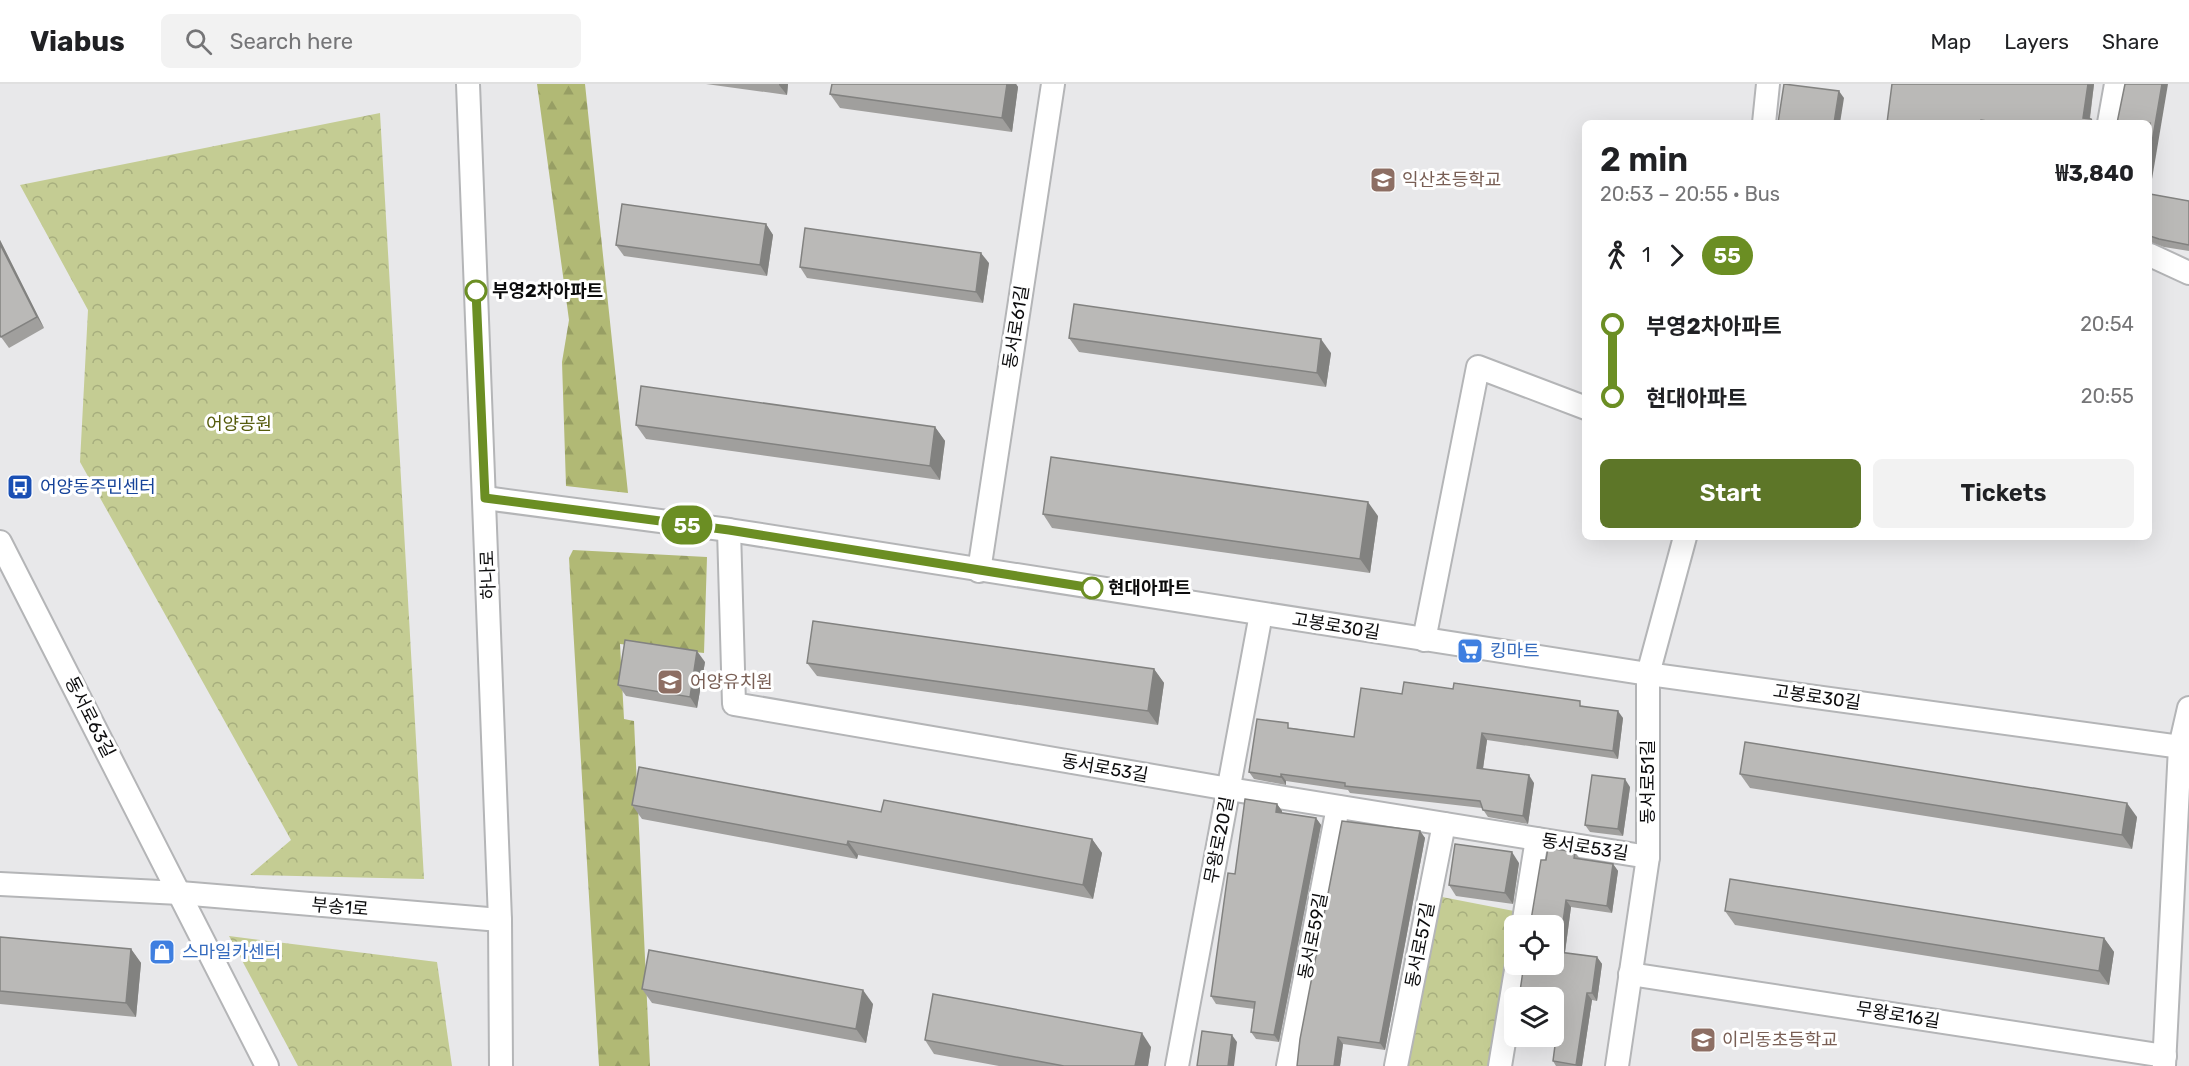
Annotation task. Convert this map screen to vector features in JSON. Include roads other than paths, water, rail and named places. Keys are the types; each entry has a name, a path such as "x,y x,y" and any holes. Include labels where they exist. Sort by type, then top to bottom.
{"street":[{"name":"하나로","path":"468,84 500,920 501,1066"},
{"name":"동서로61길","path":"979,570 1053,84"},
{"path":"1764,120 1768,84"},
{"path":"2110,120 2116,84"},
{"path":"2152,256 2189,273"},
{"path":"1424,640 1478,367 1582,406"},
{"name":"고봉로30길","path":"485,498 729,530 1648,674 2185,748"},
{"name":"동서로53길","path":"729,530 734,704 1228,789 1648,857"},
{"name":"동서로51길","path":"1617,1066 1648,857 1648,674 1683,540"},
{"name":"동서로63길","path":"0,542 180,893"},
{"name":"무왕로20길","path":"1177,1066 1261,614"},
{"name":"무왕로16길","path":"1630,974 2165,1061 2189,708"},
{"name":"동서로59길","path":"1288,1066 1338,807"},
{"name":"동서로57길","path":"1396,1066 1444,824"},
{"path":"1525,915 1537,839"},
{"name":"부송1로","path":"0,884 180,893 500,920"},
{"path":"180,893 262,1064"},
{"path":"1500,1066 1515,975"}],"place":[{"name":"익산초등학교","path":"1383,180"},
{"name":"부영2차아파트","path":"476,291"},
{"name":"어양동주민센터","path":"20,487"},
{"name":"현대아파트","path":"1092,588"},
{"name":"킹마트","path":"1470,651"},
{"name":"어양유치원","path":"670,682"},
{"name":"스마일카센터","path":"162,952"},
{"name":"이리동초등학교","path":"1703,1040"}],"park label":[{"name":"어양공원","path":"239,424"}]}
